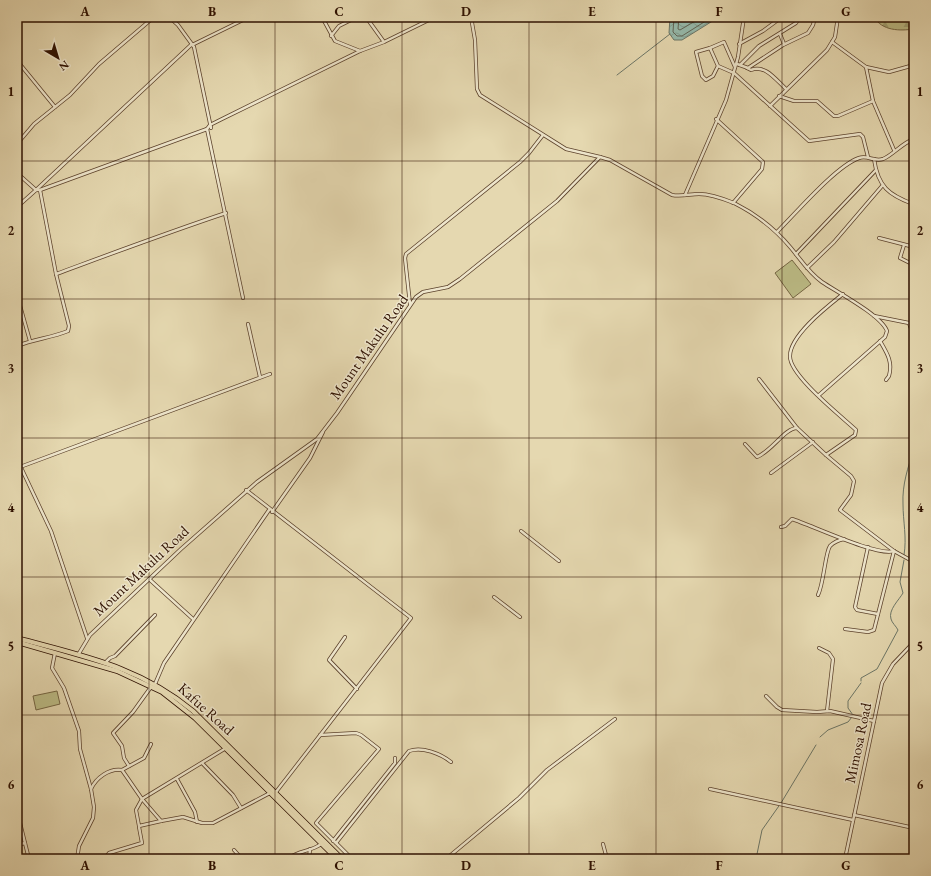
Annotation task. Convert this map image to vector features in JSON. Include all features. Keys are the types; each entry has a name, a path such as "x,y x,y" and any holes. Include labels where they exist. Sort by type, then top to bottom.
{"highway":[{"name":"Kafue Road","path":"17,638 106,662 138,674 183,708 226,748 337,859"},
{"name":"Kafue Road","path":"17,642 117,670 153,685 193,711 342,859"}],"street":[{"path":"17,144 31,127 73,92 100,64 154,17"},
{"path":"169,17 178,25 192,44 210,127 230,242 243,298"},
{"path":"322,17 331,36 337,43 360,51"},
{"path":"331,36 339,26 357,17"},
{"path":"366,17 384,42"},
{"path":"17,173 36,190 40,190 210,127 360,51 384,42 435,17"},
{"path":"471,17 475,40 477,89 480,95 566,149 610,160 672,195 706,195 733,203 777,232 820,281 843,294 872,315 886,329 887,333 880,341 819,395"},
{"path":"738,64 739,44 744,17"},
{"path":"739,44 763,31 782,17"},
{"path":"684,196 716,119 726,100 735,68 758,46 798,22 800,17"},
{"path":"747,68 784,44 808,33 813,25 815,17"},
{"path":"770,106 786,89 821,58 832,42 838,17"},
{"path":"17,207 192,44 245,20"},
{"path":"780,34 784,44"},
{"path":"718,66 711,78 705,79 696,52 724,42 735,68"},
{"path":"832,42 866,67 888,72 914,65"},
{"path":"710,48 718,66 734,73 809,141 860,134 863,137 868,157"},
{"path":"19,63 55,107"},
{"path":"738,64 751,70 755,68 764,69 786,89"},
{"path":"866,67 873,101 894,150"},
{"path":"779,96 794,101 817,101 834,116 838,116 873,101"},
{"path":"716,119 763,162 762,169 733,203"},
{"path":"410,304 405,258 408,252 520,162 543,135"},
{"path":"777,232 835,174 854,160 868,157 874,159 885,158 894,150 914,139"},
{"name":"Mount Makulu Road","path":"78,655 87,638 246,490 279,465 312,443 324,430 410,304 423,292 445,288 460,279 557,201 600,157"},
{"path":"874,159 876,170 882,186 895,197 913,204"},
{"path":"796,254 876,170"},
{"path":"807,268 834,242 882,186"},
{"path":"17,346 68,331 40,190"},
{"path":"56,274 122,248 144,242 173,230 226,213"},
{"path":"879,238 914,247"},
{"path":"904,245 900,258 914,265"},
{"path":"826,455 852,438 856,433 856,430 795,371 790,360 790,351 797,338 815,318 843,294"},
{"path":"17,296 30,341"},
{"path":"872,315 909,324 914,337"},
{"path":"248,324 260,377"},
{"path":"880,341 890,358 890,376 886,380"},
{"path":"20,467 270,374"},
{"path":"759,379 797,428 851,476 854,481 851,495 840,510 894,550 914,562"},
{"path":"745,444 757,457 775,444 786,431 791,428 797,428"},
{"path":"129,766 124,758 122,746 113,732 133,712 153,685 164,663 193,619 310,458 324,430"},
{"path":"771,473 813,442"},
{"path":"17,459 51,531 87,638"},
{"path":"246,490 271,511 411,616 410,621 276,792"},
{"path":"781,527 785,526 792,519 887,553 894,550"},
{"path":"521,531 559,561"},
{"path":"818,595 829,549 833,543 845,539"},
{"path":"868,547 855,607 857,610 878,614"},
{"path":"845,629 871,632 874,630 894,550"},
{"path":"149,579 193,619"},
{"path":"494,597 520,617"},
{"path":"106,662 115,656 155,615"},
{"path":"345,637 329,660 357,689"},
{"name":"Mimosa Road","path":"845,859 882,683 888,671 914,642"},
{"path":"819,648 829,653 833,659 827,711"},
{"path":"55,653 52,664 53,672 64,688 78,729 80,749 92,789 94,814 79,846 77,859"},
{"path":"766,696 782,710 817,712 827,711 874,721"},
{"path":"446,859 519,798 547,770 615,719"},
{"path":"320,735 356,733 379,749 316,823 352,859"},
{"path":"92,789 99,778 113,770 122,770 145,757 146,750 151,744"},
{"path":"104,859 109,853 142,844 136,810 142,800 203,764 226,748"},
{"path":"330,847 409,751 421,750 440,754 452,762"},
{"path":"335,842 395,763 395,758"},
{"path":"203,764 233,795 241,808"},
{"path":"122,770 142,800 161,821"},
{"path":"177,779 195,812 197,822"},
{"path":"710,789 853,820"},
{"path":"139,826 183,816 197,822 213,822 270,792"},
{"path":"17,811 29,859"},
{"path":"854,815 914,828"},
{"path":"17,845 25,843"},
{"path":"288,859 295,853 322,844"},
{"path":"603,844 607,859"},
{"path":"309,859 310,849"},
{"path":"234,850 242,859"}],"green space":[{"path":"874,17 914,17 914,29 892,29 877,22"},
{"path":"792,260 811,284 793,298 775,273"},
{"path":"57,691 60,704 36,710 33,696"}],"water":[{"path":"670,17 719,17 682,40 674,40 669,33"}],"waterway":[{"path":"617,75 670,34"},
{"path":"904,555 903,490 914,449"},
{"path":"861,681 861,678 877,669 898,630 890,616 892,609 903,593 900,582 904,560"},
{"path":"853,715 848,708 848,701 861,683"},
{"path":"820,737 828,730 848,722 852,717"},
{"path":"756,859 762,830 781,803 816,745"}]}
